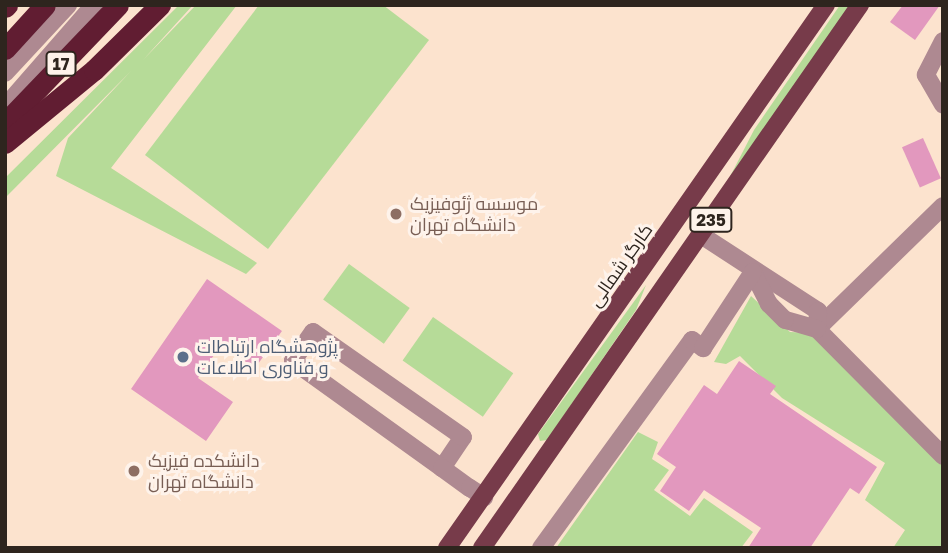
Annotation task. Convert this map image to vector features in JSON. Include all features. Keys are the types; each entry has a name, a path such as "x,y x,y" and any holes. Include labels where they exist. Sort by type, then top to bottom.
{"highway":[{"path":"5,49 45,5"},
{"name":"17","path":"5,123 118,5"},
{"path":"5,143 94,70 160,5"}],"main road":[{"name":"کارگر شمالی","path":"447,548 826,5"},
{"name":"235","path":"482,548 860,5"}],"lane":[{"path":"5,73 68,5"},
{"path":"5,107 94,5"},
{"path":"943,41 926,75 943,105"},
{"path":"817,329 943,206"},
{"path":"701,234 753,272 770,276 818,311 817,329"},
{"path":"753,272 769,304 785,320 817,329 943,456"},
{"path":"541,548 692,340 703,348 753,272"},
{"path":"442,468 463,437 313,331 293,361 442,468 484,497"}],"green space":[{"path":"179,5 193,5 143,60 196,5 237,5 111,168 257,263 246,274 56,176 68,138 131,71 5,198 5,178"},
{"path":"259,5 383,5 429,40 268,249 145,155"},
{"path":"840,5 854,5 721,194 754,130"},
{"path":"349,264 410,308 384,344 323,300"},
{"path":"646,285 636,310 547,440 540,441 538,434"},
{"path":"751,296 790,332 814,333 943,466 943,548 893,548 905,530 865,500 885,463 782,398 740,356 726,364 714,362"},
{"path":"433,317 513,373 483,417 403,360"},
{"path":"638,432 658,442 652,459 669,470 654,490 690,516 704,498 753,532 741,548 556,548"}],"building":[{"path":"903,5 940,5 915,40 890,22"},
{"path":"923,138 941,178 920,188 902,147"},
{"name":"پژوهشگاه ارتباطات و فناوری اطلاعات","path":"207,279 282,331 255,368 221,345 198,378 233,402 206,441 131,389"},
{"path":"739,361 776,386 770,394 877,467 859,494 850,488 810,548 748,548 761,528 704,490 689,511 660,491 676,467 657,454 704,385 717,394"}],"place":[{"name":"موسسه ژئوفیزیک دانشگاه تهران","path":"396,214"},
{"name":"پژوهشگاه ارتباطات و فناوری اطلاعات","path":"183,357"},
{"name":"دانشکده فیزیک دانشگاه تهران","path":"134,471"}]}
